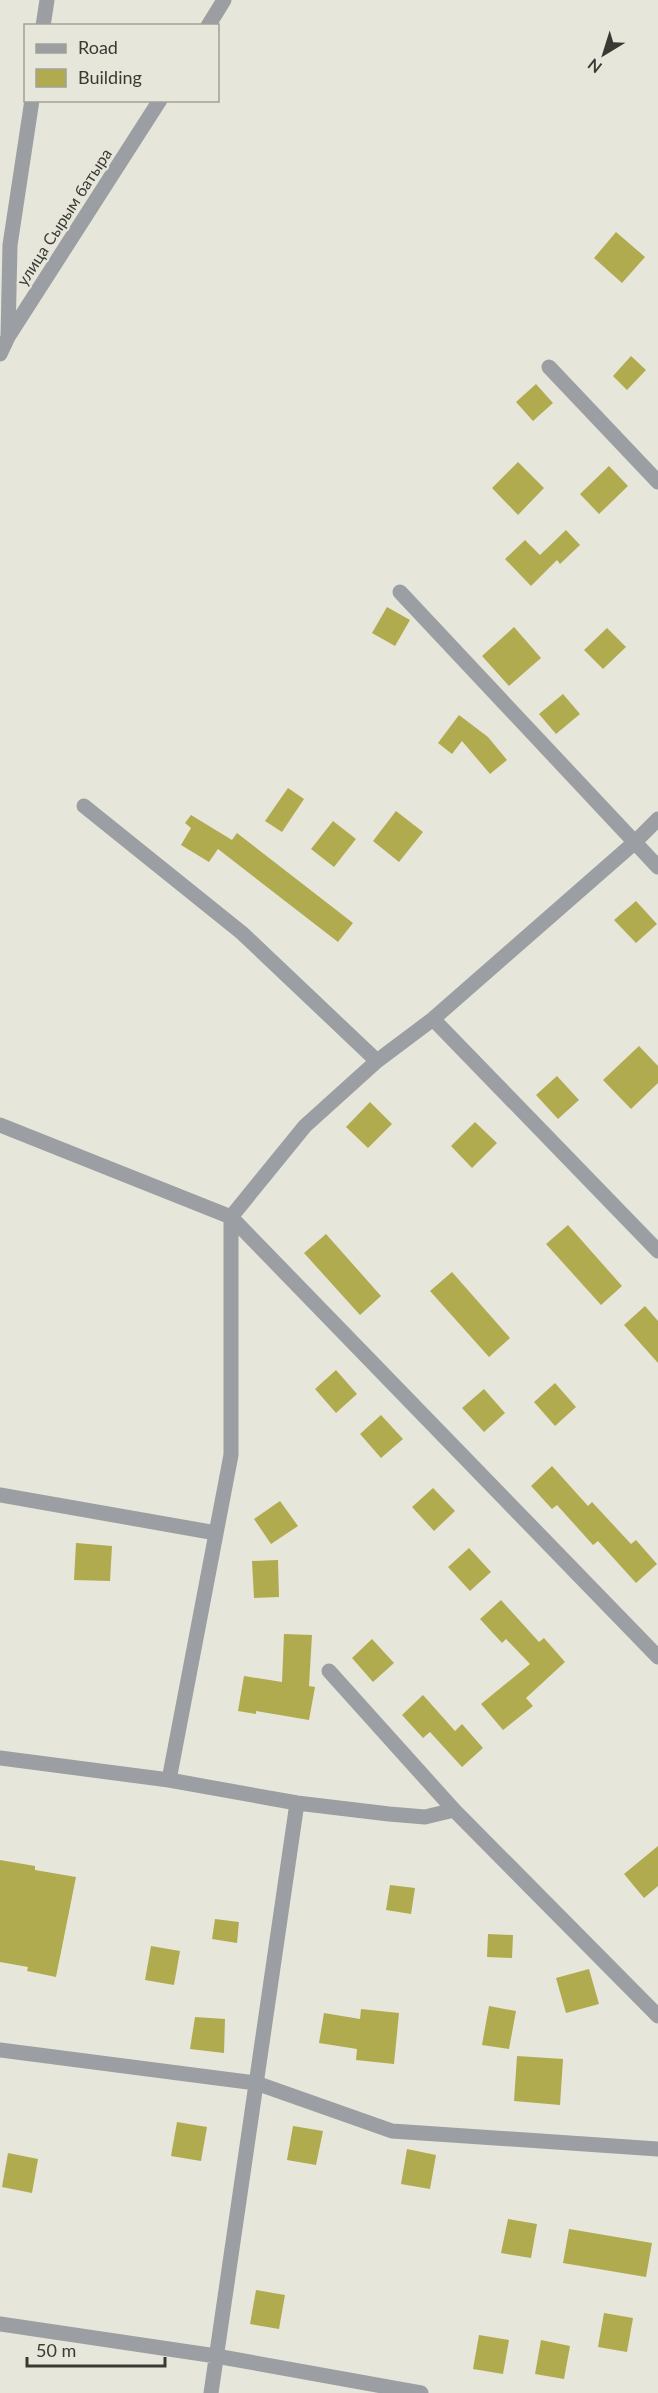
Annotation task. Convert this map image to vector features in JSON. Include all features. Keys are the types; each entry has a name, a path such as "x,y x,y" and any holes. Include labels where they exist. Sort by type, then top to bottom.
{"street":[{"path":"43,24 47,0"},
{"path":"209,24 224,0"},
{"path":"4,336 10,245 32,102"},
{"name":"улица Сырым батыра","path":"0,354 4,336 159,102"},
{"path":"549,367 658,482"},
{"path":"400,592 658,867"},
{"path":"84,806 242,933 377,1061"},
{"path":"169,1780 231,1455 231,1217 305,1126 377,1061 433,1019 634,843 658,819"},
{"path":"433,1019 658,1251"},
{"path":"0,1125 231,1217 658,1657"},
{"path":"0,1495 216,1533"},
{"path":"329,1671 454,1810 658,2016"},
{"path":"0,1758 169,1780 297,1803 425,1817 454,1810"},
{"path":"212,2393 297,1803"},
{"path":"0,2050 256,2083 392,2131 658,2149"},
{"path":"0,2324 216,2356 420,2393"}],"building":[{"path":"616,232 645,257 622,283 594,258"},
{"path":"631,356 646,370 627,390 613,376"},
{"path":"536,384 553,403 533,421 516,402"},
{"path":"518,462 544,488 518,515 492,488"},
{"path":"609,466 628,486 599,514 580,494"},
{"path":"566,530 580,545 560,564 557,560 531,586 505,559 525,540 540,555"},
{"path":"387,607 410,620 395,646 372,633"},
{"path":"514,627 541,658 509,686 482,656"},
{"path":"607,628 626,647 603,669 584,650"},
{"path":"563,694 580,714 556,734 539,714"},
{"path":"459,715 488,737 507,760 490,774 462,741 452,754 438,743"},
{"path":"288,788 304,799 282,832 265,821"},
{"path":"396,811 423,832 399,862 373,841"},
{"path":"191,815 232,840 237,833 353,923 338,942 218,849 209,862 181,845 191,828 185,823"},
{"path":"333,821 356,839 334,867 311,849"},
{"path":"636,901 657,924 636,943 614,920"},
{"path":"639,1046 658,1066 658,1083 631,1109 603,1080"},
{"path":"557,1076 579,1100 558,1119 536,1095"},
{"path":"370,1102 392,1124 368,1148 346,1127"},
{"path":"475,1122 497,1143 472,1168 451,1146"},
{"path":"568,1225 622,1286 601,1305 546,1244"},
{"path":"326,1234 381,1296 360,1315 304,1253"},
{"path":"452,1272 510,1338 489,1357 430,1291"},
{"path":"645,1306 658,1321 658,1363 624,1325"},
{"path":"336,1370 357,1394 336,1413 315,1389"},
{"path":"555,1383 576,1407 555,1426 534,1402"},
{"path":"484,1389 505,1413 484,1432 462,1408"},
{"path":"381,1415 403,1439 381,1458 360,1434"},
{"path":"552,1466 588,1506 592,1502 631,1544 636,1540 657,1564 636,1583 598,1541 593,1545 557,1505 552,1509 531,1486"},
{"path":"433,1488 455,1511 434,1531 412,1507"},
{"path":"280,1501 298,1526 271,1544 254,1519"},
{"path":"76,1543 112,1546 110,1581 74,1580"},
{"path":"469,1548 491,1572 470,1591 448,1567"},
{"path":"278,1560 279,1597 254,1598 252,1561"},
{"path":"501,1600 539,1642 544,1638 565,1662 526,1698 533,1706 503,1730 481,1704 530,1664 506,1639 502,1643 480,1619"},
{"path":"284,1634 312,1635 309,1686 315,1687 309,1720 256,1711 256,1714 238,1711 244,1676 282,1682"},
{"path":"372,1639 394,1663 373,1682 352,1658"},
{"path":"423,1695 455,1731 462,1724 483,1748 462,1767 430,1732 423,1738 402,1715"},
{"path":"658,1846 658,1886 644,1898 624,1874"},
{"path":"0,1860 35,1866 35,1870 76,1877 56,1977 27,1971 28,1967 0,1962"},
{"path":"390,1885 415,1888 411,1914 386,1910"},
{"path":"215,1919 239,1922 237,1943 212,1939"},
{"path":"488,1934 513,1935 512,1958 487,1957"},
{"path":"151,1946 180,1951 174,1985 145,1980"},
{"path":"589,1969 599,2004 566,2013 556,1978"},
{"path":"489,2006 516,2011 509,2049 482,2045"},
{"path":"361,2009 399,2013 394,2064 356,2060 357,2049 319,2043 324,2013 360,2019"},
{"path":"195,2017 225,2019 224,2053 190,2049"},
{"path":"517,2056 563,2059 560,2105 514,2101"},
{"path":"177,2122 207,2127 201,2161 171,2156"},
{"path":"293,2126 323,2131 316,2165 287,2160"},
{"path":"407,2149 436,2155 430,2189 401,2184"},
{"path":"8,2153 38,2159 32,2193 2,2187"},
{"path":"508,2219 537,2224 531,2258 501,2253"},
{"path":"569,2229 652,2243 646,2277 563,2263"},
{"path":"256,2290 285,2295 279,2329 250,2324"},
{"path":"604,2313 633,2318 627,2352 598,2347"},
{"path":"479,2335 509,2340 503,2374 473,2369"},
{"path":"541,2340 570,2346 564,2379 535,2374"}]}
